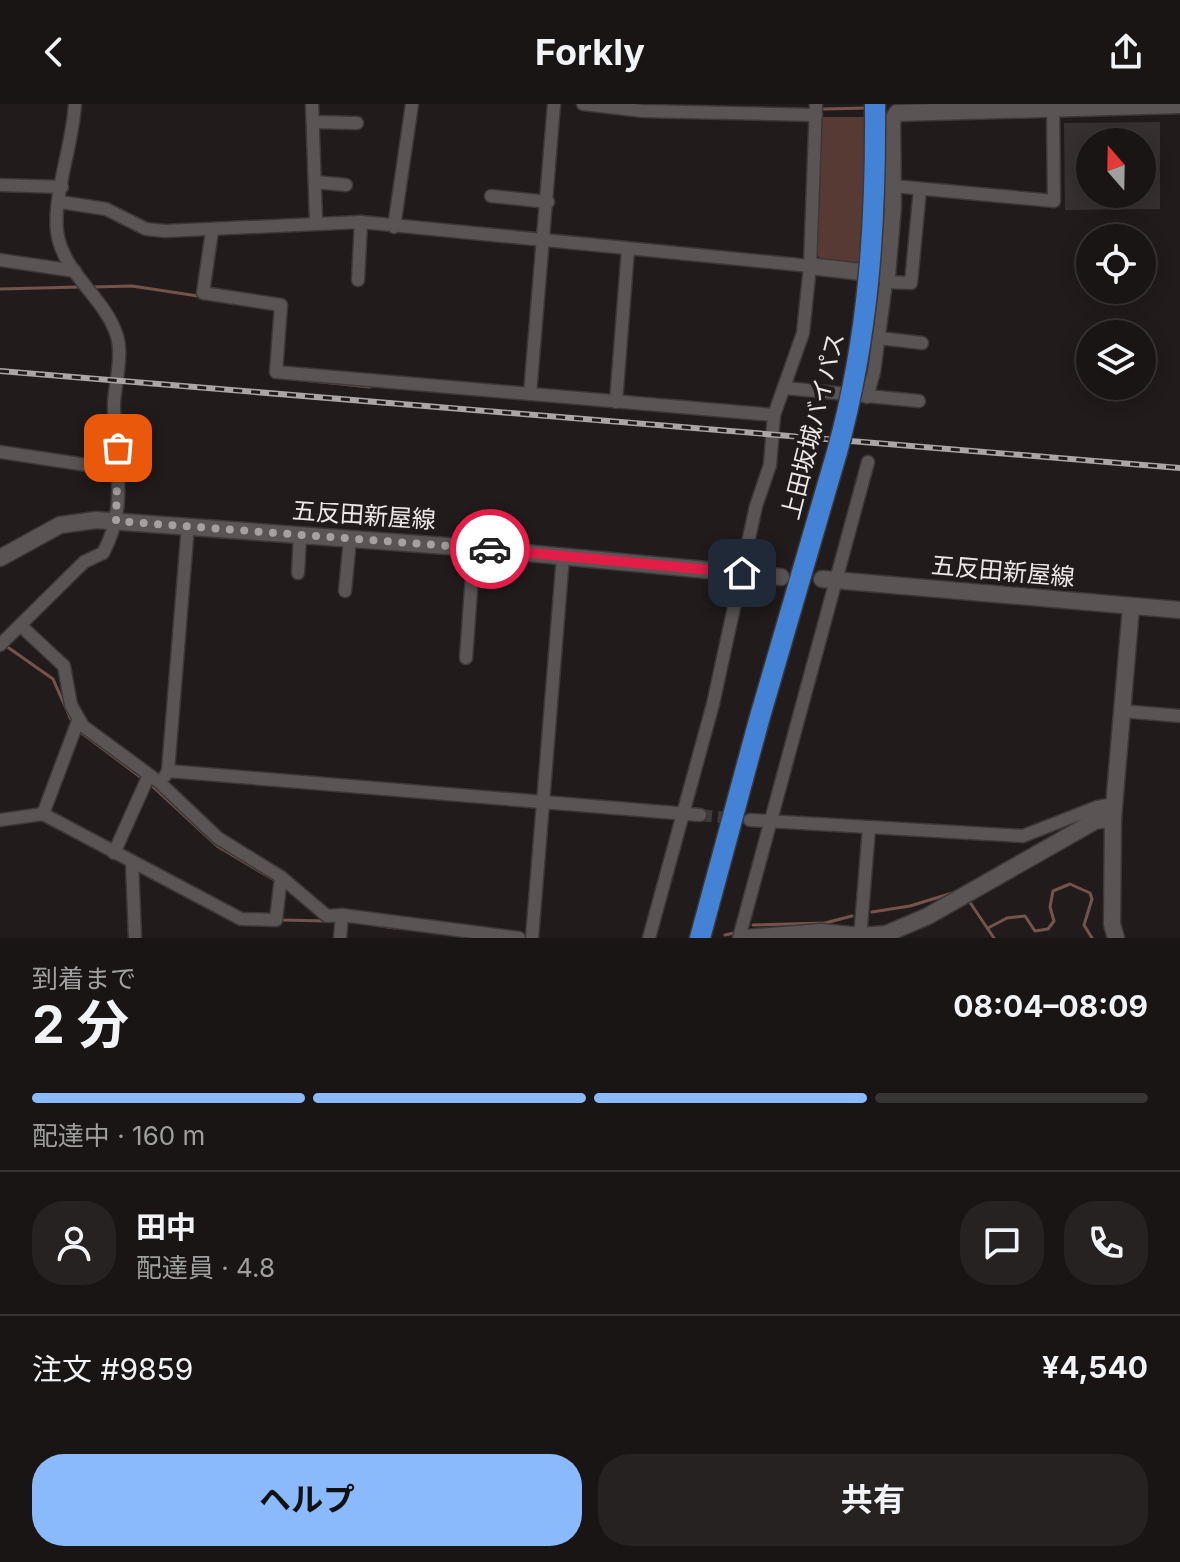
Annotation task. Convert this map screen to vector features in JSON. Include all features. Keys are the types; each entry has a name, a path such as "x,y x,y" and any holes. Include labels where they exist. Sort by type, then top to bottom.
{"highway":[{"name":"上田坂城バイパス","path":"700,938 860,361 876,222 875,104"}],"street":[{"path":"2,643 84,562 103,553 116,521 120,470 114,405 118,338 100,302 75,271 57,231 62,187 73,137 75,104"},
{"path":"312,104 316,221"},
{"path":"394,227 412,104"},
{"path":"530,394 554,104"},
{"path":"583,104 643,111 816,109 810,266 803,333 774,415 770,465 759,492 713,704 647,937"},
{"path":"893,186 1054,201 1053,105"},
{"path":"867,397 887,278 894,108 1180,105"},
{"path":"313,122 357,123"},
{"path":"315,182 346,185"},
{"path":"0,185 62,187"},
{"path":"60,202 106,209 146,229 212,231 316,221 361,222 810,266 911,283 920,189"},
{"path":"491,196 548,202"},
{"path":"358,280 361,222"},
{"path":"212,231 203,293 281,305 276,372 774,415"},
{"path":"616,402 628,249"},
{"path":"0,260 75,271"},
{"path":"879,338 922,343"},
{"path":"785,388 919,401"},
{"path":"0,452 120,470"},
{"path":"739,938 830,580 868,462"},
{"name":"五反田新屋線","path":"0,558 72,521 116,521 474,548 781,577"},
{"path":"168,771 188,525"},
{"path":"298,573 300,535"},
{"path":"345,591 350,539"},
{"path":"466,658 474,548"},
{"path":"532,938 563,556"},
{"name":"五反田新屋線","path":"830,580 1180,610"},
{"path":"1116,938 1112,924 1115,811 1131,607"},
{"path":"20,625 64,666 76,724 43,814"},
{"path":"1122,711 1180,716"},
{"path":"76,724 154,778 218,838 341,924 519,938"},
{"path":"114,853 154,778 168,771 700,815"},
{"path":"750,820 1023,836 1097,807 1115,811"},
{"path":"746,938 821,932 860,937 886,934 966,895 1115,811"},
{"path":"0,820 43,814 241,919 276,920 280,881"},
{"path":"860,937 869,828"},
{"path":"132,863 135,938"}],"shaded area":[{"path":"822,117 869,117 864,265 823,260 815,254"}],"building":[{"path":"1160,122 1160,209 1065,210 1064,123"}],"waterway":[{"path":"824,109 867,108"},
{"path":"92,287 132,286 198,296"},
{"path":"0,289 80,287"},
{"path":"273,377 370,387"},
{"path":"6,646 53,679 72,722"},
{"path":"79,731 143,779"},
{"path":"150,784 217,846 276,881"},
{"path":"988,928 1007,918 1025,916 1035,931 1048,929 1054,921 1050,907 1053,891 1070,884 1090,893 1092,899 1084,925 1092,938"},
{"path":"872,912 910,906 959,891"},
{"path":"967,898 994,938"},
{"path":"753,925 825,923 852,916"},
{"path":"281,920 327,921"},
{"path":"374,925 395,928"},
{"path":"725,935 734,933"}],"tunnel":[{"path":"700,815 738,819"}],"railway":[{"path":"0,371 1180,468"}],"way so far":[{"path":"118,448 120,470 116,521 490,549"}],"route":[{"path":"490,549 742,573"}]}
